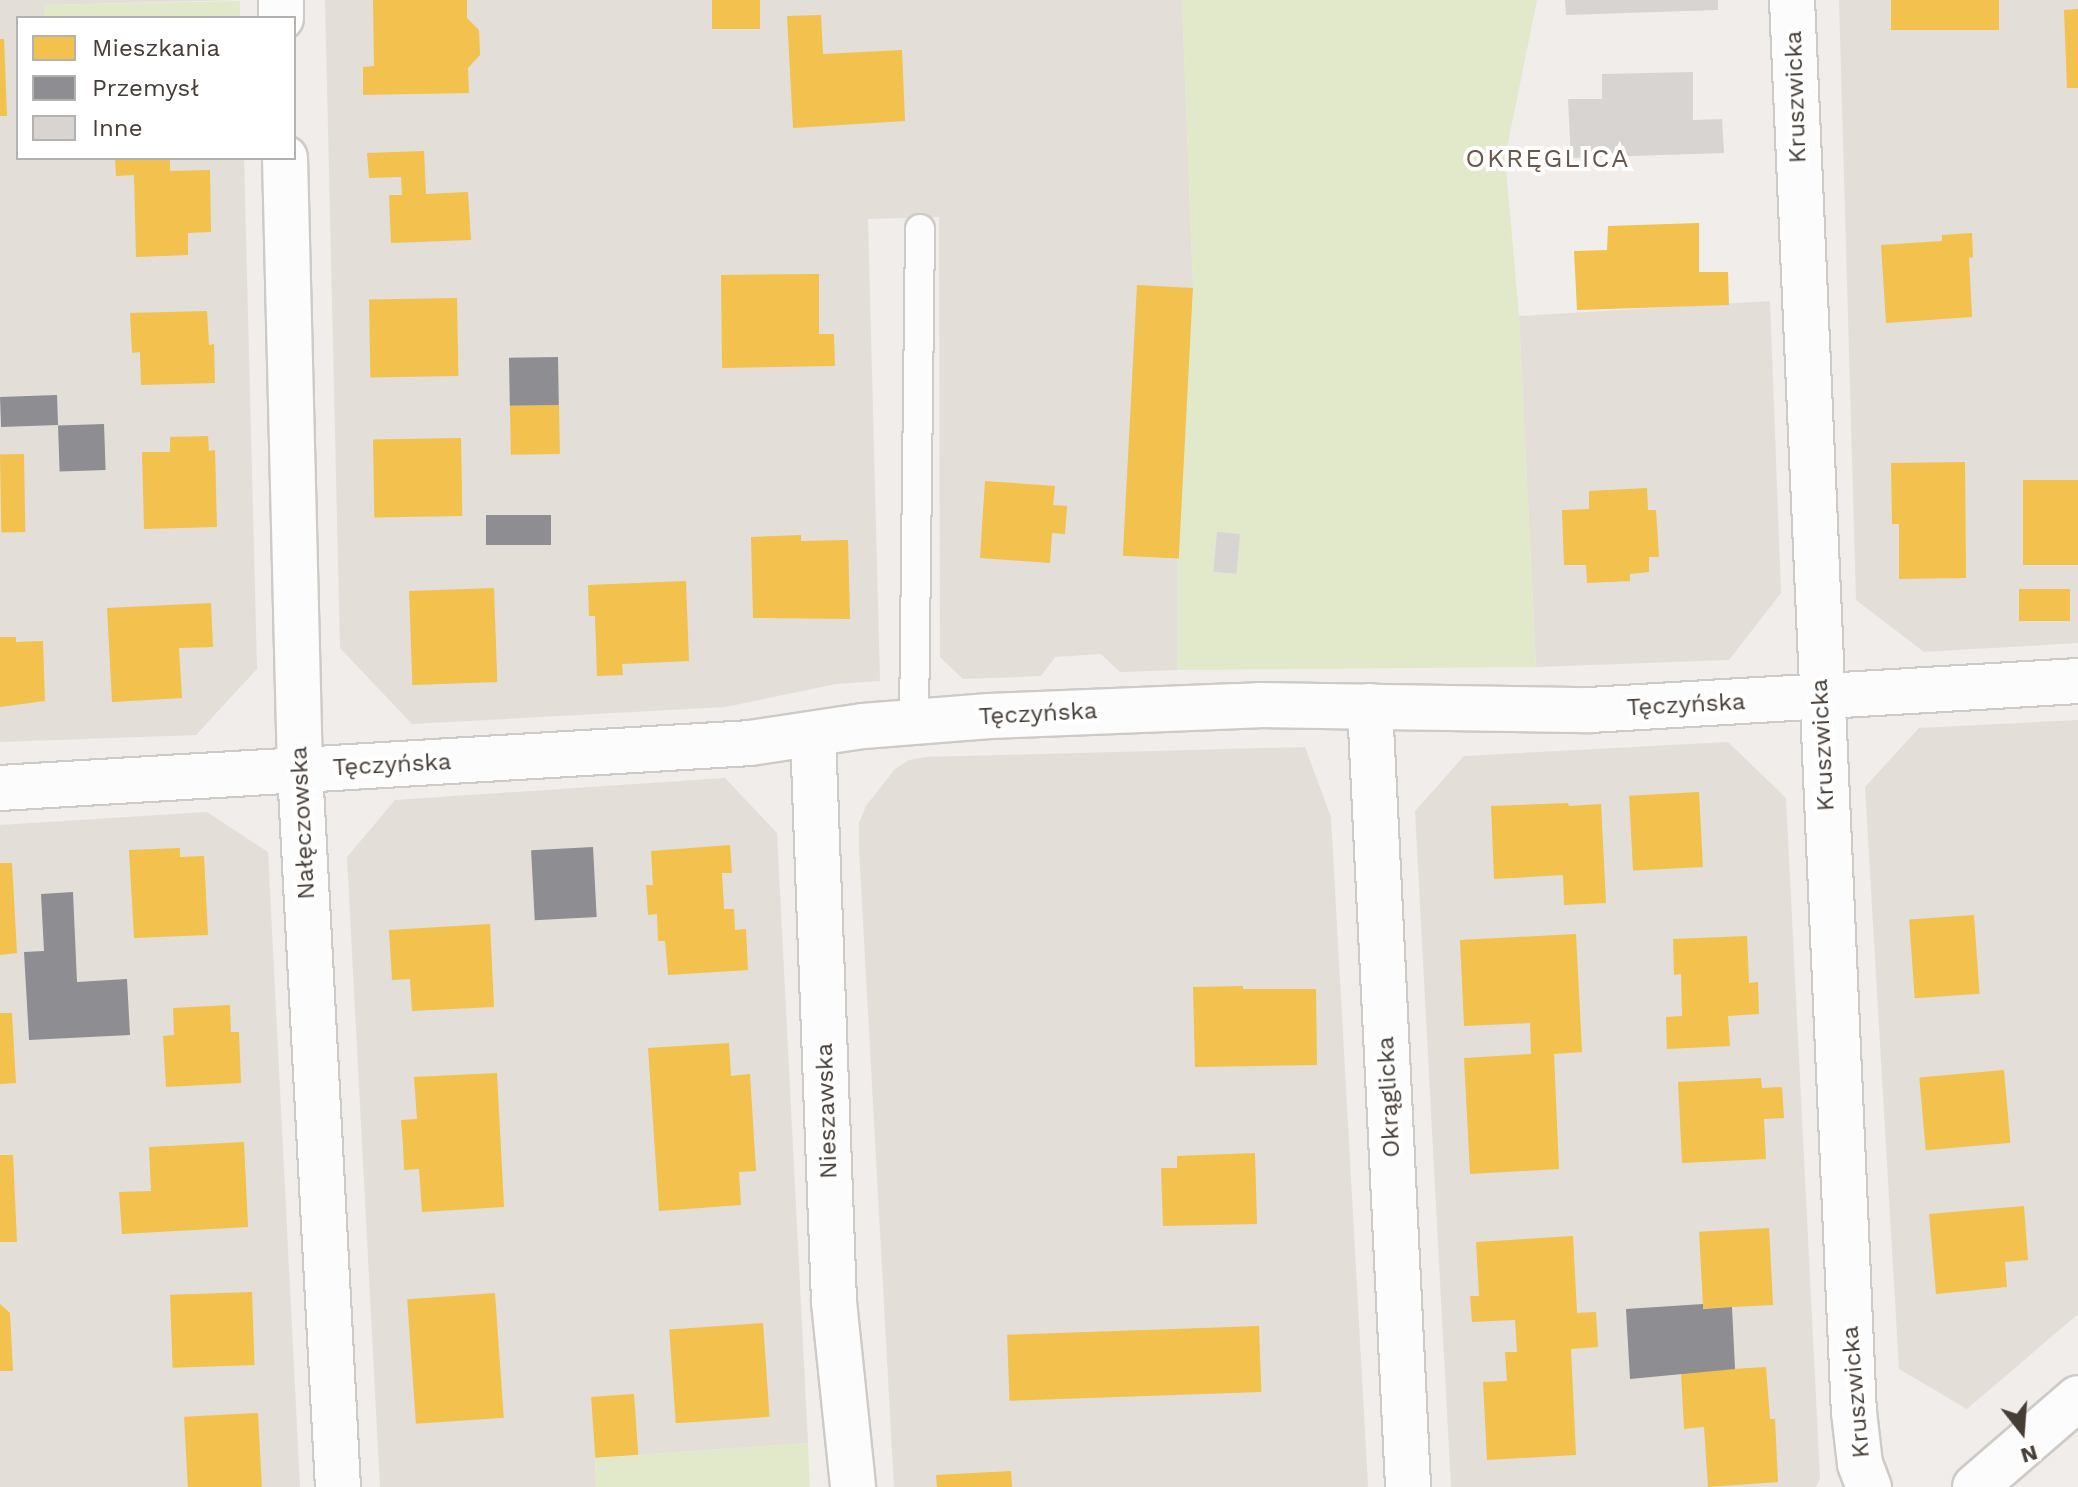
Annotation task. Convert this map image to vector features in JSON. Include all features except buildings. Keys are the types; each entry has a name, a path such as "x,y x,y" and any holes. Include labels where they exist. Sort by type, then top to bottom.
{"street":[{"name":"Kruszwicka","path":"1792,0 1820,697 1854,1412 1860,1464 1869,1487"},
{"name":"Nałęczowska","path":"285,160 300,770 338,1487"},
{"name":"Tęczyńska","path":"0,788 750,743 914,721 1259,705 1590,710 2078,681"},
{"name":"Okrąglicka","path":"1370,706 1408,1487"},
{"name":"Nieszawska","path":"813,734 834,1302 853,1487"},
{"path":"1975,1487 2078,1398"}],"lane":[{"path":"914,721 920,229"}],"shaded area":[{"path":"0,0 240,0 44,5 45,16 16,16 16,160 244,160 257,669 196,735 0,742"},
{"path":"325,0 1182,0 1193,288 1177,560 1177,670 1120,672 1101,654 1055,657 1041,676 963,679 940,657 939,217 868,219 880,681 836,684 725,707 412,724 340,648"},
{"path":"1839,0 2078,0 2078,643 1924,652 1856,600"},
{"path":"1770,301 1781,593 1729,660 1536,667 1519,316"},
{"path":"2078,720 2078,1314 1967,1409 1899,1369 1865,787 1919,728"},
{"path":"1728,742 1786,798 1820,1478 1816,1487 1451,1487 1415,811 1464,756"},
{"path":"1305,747 1331,817 1368,1487 894,1487 859,848 859,823 866,806 895,769 909,760 926,757"},
{"path":"725,778 777,833 808,1443 595,1458 596,1487 380,1487 347,857 395,800"},
{"path":"207,812 268,852 300,1487 0,1487 0,825"}],"green space":[{"path":"1182,0 1537,0 1505,158 1519,316 1536,667 1177,670 1177,560 1193,288"},
{"path":"240,1 240,16 45,16 44,5"},
{"path":"808,1443 810,1487 596,1487 595,1458"}],"district":[{"name":"OKRĘGLICA","path":"1548,159"}]}
